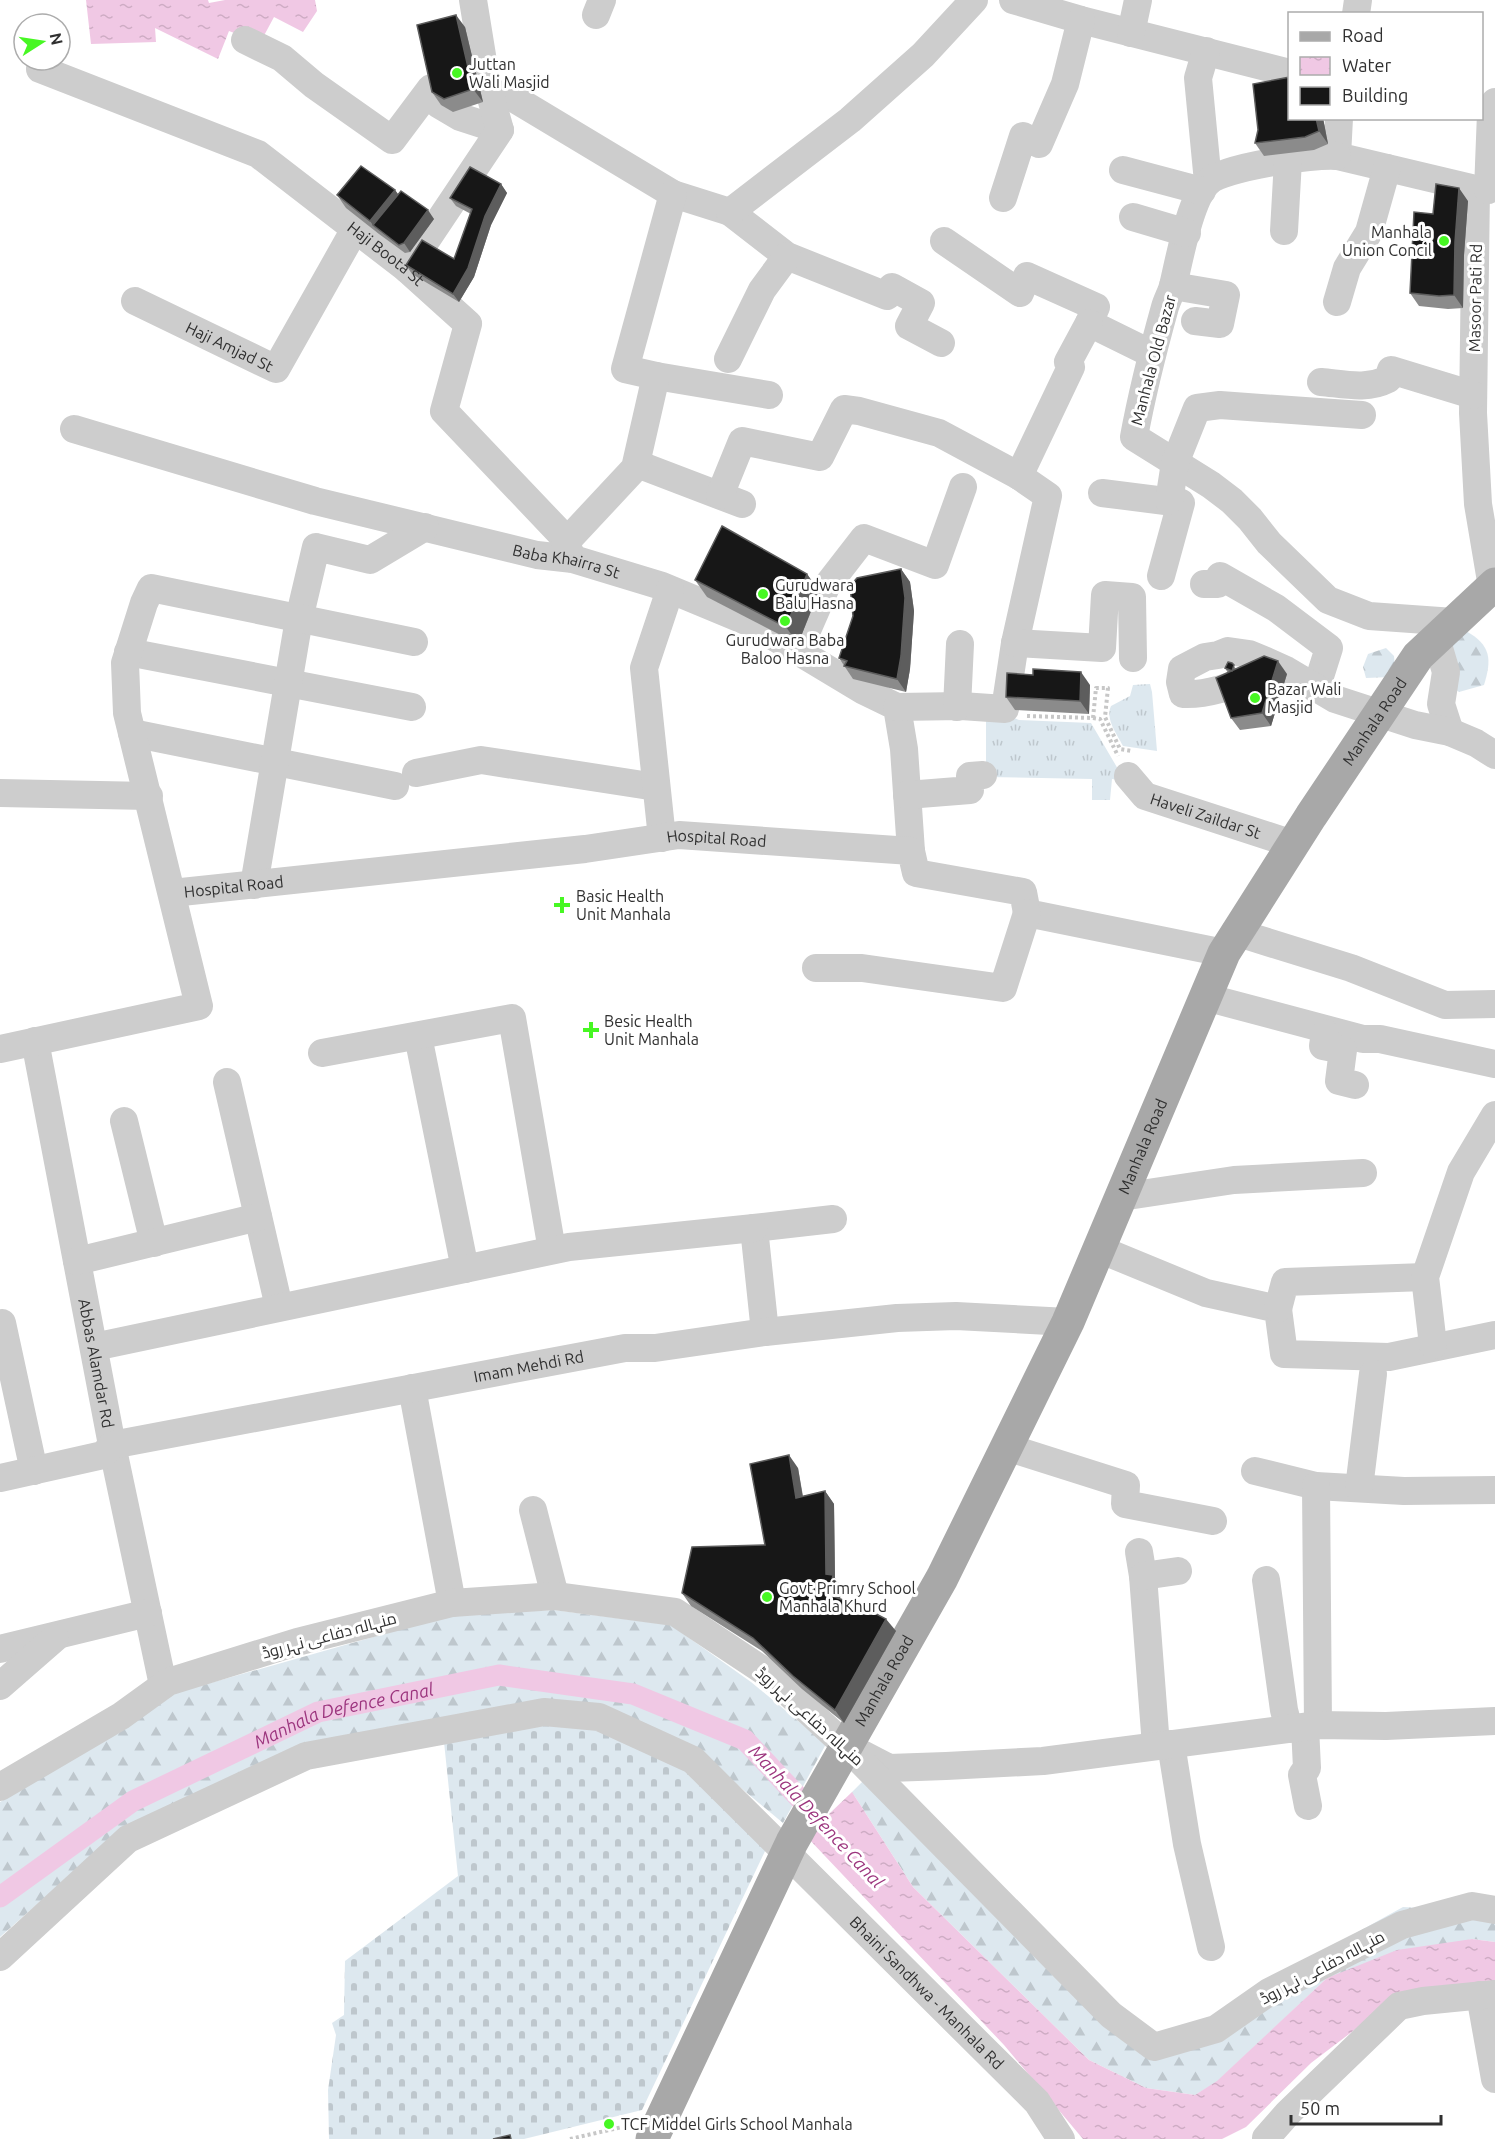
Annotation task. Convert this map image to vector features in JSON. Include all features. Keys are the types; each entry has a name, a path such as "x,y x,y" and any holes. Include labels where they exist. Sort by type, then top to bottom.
{"main road":[{"name":"Manhala Road","path":"790,1847 841,1755 879,1667 942,1578 1068,1322 1230,943 1418,656 1493,586"},
{"path":"658,2128 790,1847"}],"street":[{"path":"407,269 500,130 490,92 473,0"},
{"path":"730,212 850,120 922,55 974,0"},
{"path":"1015,0 1081,21 1288,72"},
{"path":"1131,33 1138,0"},
{"path":"1003,198 1023,136 1040,144 1065,84 1081,21"},
{"path":"245,40 282,58 314,85 392,140 431,88 438,104 460,117 500,130"},
{"path":"1205,187 1198,78 1206,51"},
{"name":"Haji Boota St","path":"48,72 258,154 407,269 468,324 444,411 561,534 569,551"},
{"path":"490,92 515,99 673,194 730,212 786,256 887,296 892,287 921,303 909,326 941,343"},
{"name":"Masoor Pati Rd","path":"1493,586 1478,504 1473,395 1491,113 1495,102"},
{"path":"1337,156 1339,120"},
{"path":"1123,170 1205,187 1222,174 1325,155 1486,190"},
{"path":"1284,231 1288,160"},
{"path":"1337,302 1347,268 1369,232 1387,168"},
{"name":"Manhala Old Bazar","path":"1205,187 1177,263 1173,286 1152,354 1134,437 1211,485 1232,501 1269,543 1328,600 1369,615 1445,630"},
{"path":"673,194 626,369 769,395"},
{"path":"1133,216 1187,232"},
{"name":"Haji Amjad St","path":"135,301 276,369 355,229"},
{"path":"944,241 1020,293 1027,276 1096,307 1068,362 1071,367 1019,476"},
{"path":"728,359 762,290 786,256"},
{"path":"1173,286 1226,295 1220,324 1195,321"},
{"path":"1089,323 1152,354"},
{"path":"1321,381 1371,385 1388,379 1391,370 1473,395"},
{"path":"569,551 635,468 656,376"},
{"path":"1169,501 1175,463 1197,408 1220,405 1362,415"},
{"path":"645,468 731,500 742,441 820,457 844,409 939,433 1019,476 1048,496 1015,643 1005,709 957,706 897,707 904,749 911,851 916,873 1023,892 1027,913 1003,988 862,968 816,968"},
{"name":"Baba Khairra St","path":"74,429 315,501 537,555 569,551 751,623 864,691 897,707"},
{"path":"798,651 826,586 864,538 935,565 963,487"},
{"path":"1102,493 1181,503 1161,576"},
{"path":"254,885 299,619 316,548 370,560 425,527"},
{"path":"1204,584 1218,584 1220,576 1276,608 1329,648 1316,689"},
{"path":"0,1049 198,1006 149,796 127,713 125,663 151,588 414,642"},
{"path":"662,838 644,668 670,590"},
{"path":"1015,643 1102,648 1105,595 1132,597 1133,658"},
{"path":"1445,630 1446,672 1441,704 1450,732"},
{"path":"957,706 960,644"},
{"path":"128,652 412,707"},
{"path":"1266,661 1335,699 1415,725 1450,732 1495,754"},
{"path":"132,733 275,761 405,780 481,760 656,787"},
{"path":"907,795 970,790 970,776 983,775"},
{"name":"Haveli Zaildar St","path":"1128,776 1145,796 1293,844"},
{"path":"0,793 149,796"},
{"name":"Hospital Road","path":"172,893 585,849 678,836 911,851"},
{"path":"1027,913 1230,943 1352,968 1445,1005 1495,1004"},
{"path":"1205,998 1363,1039 1380,1039 1495,1064"},
{"path":"322,1053 512,1018 552,1250"},
{"path":"1326,1030 1323,1046 1343,1050 1339,1081 1355,1085"},
{"path":"418,1036 465,1269"},
{"name":"Abbas Alamdar Rd","path":"35,1041 112,1444 163,1685"},
{"path":"227,1083 279,1307"},
{"path":"1433,1345 1425,1276 1461,1172 1495,1115"},
{"path":"124,1122 154,1243"},
{"path":"1121,1197 1233,1180 1363,1173"},
{"path":"78,1262 258,1217"},
{"path":"94,1347 569,1247 833,1219"},
{"path":"754,1228 765,1332"},
{"path":"1099,1249 1206,1293 1278,1310"},
{"path":"1425,1276 1285,1282 1278,1310 1284,1354 1389,1357 1495,1335"},
{"name":"Imam Mehdi Rd","path":"0,1478 103,1455 112,1444 625,1348 655,1348 765,1332 897,1318 956,1316 1068,1322"},
{"path":"2,1323 34,1471"},
{"path":"1359,1488 1373,1374"},
{"path":"412,1388 452,1603"},
{"path":"1006,1447 1126,1485 1125,1504 1213,1521"},
{"path":"1255,1471 1316,1486 1404,1491 1495,1490"},
{"path":"1308,1806 1302,1775 1307,1768 1304,1727 1316,1486"},
{"path":"533,1510 555,1596"},
{"path":"1178,1571 1141,1564 1164,1745 1211,1947"},
{"path":"1266,1580 1284,1710 1304,1727"},
{"name":"منہالہ دفاعی نہر روڈ","path":"0,1787 121,1716 168,1682 297,1642 452,1603 555,1596 675,1612 767,1673 841,1755 1111,2015 1154,2047 1216,2029 1269,1992 1402,1925 1472,1906 1495,1910"},
{"path":"0,1649 148,1613"},
{"path":"0,1686 58,1635"},
{"name":"Bhaini Sandhwa - Manhala Rd","path":"0,1957 128,1839 306,1756 544,1712 599,1717 693,1760 790,1847 1037,2102 1060,2139"},
{"path":"841,1755 889,1768 1043,1761 1304,1727 1386,1726 1495,1720"},
{"path":"1265,2139 1288,2113 1399,2006 1423,2001 1488,1995 1495,2079"}],"path":[{"path":"1093,718 1096,688 1108,688 1105,717 1120,749 1134,751 1128,776"},
{"path":"1016,715 1100,719 1105,717"},
{"path":"1100,719 1128,776"},
{"path":"570,2139 658,2128"}],"green space":[{"path":"1466,631 1485,647 1488,668 1484,685 1459,692 1446,683 1440,653"},
{"path":"1386,648 1394,656 1395,668 1390,677 1366,678 1363,667 1368,654"},
{"path":"1150,684 1157,751 1123,746 1111,721 1111,706 1130,696 1133,685"},
{"path":"986,714 1009,716 1019,720 1091,723 1125,781 1112,779 1110,800 1092,800 1092,779 986,777"},
{"path":"554,1610 671,1625 751,1682 826,1744 783,1823 698,1752 607,1709 298,1750 120,1831 0,1937 0,1802 128,1727 168,1695 451,1615"},
{"path":"540,1725 597,1727 668,1754 767,1847 642,2110 524,2139 329,2139 328,2090 336,2035 332,2023 344,2015 345,1961 458,1876 444,1742"},
{"path":"867,1777 1154,2056 1336,1944 1403,1907 1473,1911 1495,1916 1495,1942 1472,1939 1327,1978 1217,2082 1195,2095 1146,2088 1089,2060 913,1887 852,1792"}],"water":[{"path":"86,0 208,0 209,3 225,0 315,0 317,11 303,32 274,17 260,43 229,31 218,59 155,28 156,42 91,44"},
{"path":"852,1792 913,1887 1089,2060 1146,2088 1195,2095 1217,2081 1327,1978 1397,1950 1472,1939 1495,1942 1495,1985 1403,1993 1311,2063 1246,2127 1222,2139 1083,2139 1004,2045 806,1836"}],"building":[{"path":"456,15 473,89 444,99 432,92 417,25"},
{"path":"1288,77 1288,120 1316,120 1319,131 1305,137 1255,143 1258,130 1253,84"},
{"path":"361,166 395,190 370,221 337,195"},
{"path":"470,167 501,184 485,216 468,268 453,294 406,265 422,240 454,259 472,209 450,198"},
{"name":"Manhala Union Concil","path":"1436,184 1459,188 1454,295 1410,293 1414,212 1433,214"},
{"path":"401,191 428,210 404,243 399,245 373,225"},
{"name":"Gurudwara Balu Hasna","path":"722,526 807,574 786,627 695,580"},
{"path":"901,569 905,598 897,679 844,666 847,661 839,658 853,616 850,586 857,578"},
{"path":"1264,656 1278,661 1262,713 1231,718 1216,678"},
{"path":"1228,662 1234,665 1232,671 1225,668"},
{"path":"1033,669 1081,672 1080,701 1006,697 1007,673 1033,675"},
{"name":"Govt Primry School Manhala Khurd","path":"789,1455 796,1498 825,1491 826,1574 833,1575 829,1595 863,1607 886,1619 835,1710 793,1676 753,1638 682,1593 692,1547 765,1545 750,1464"},
{"path":"510,2135 511,2139 493,2139"}],"waterway":[{"name":"Manhala Defence Canal","path":"0,1897 133,1801 318,1712 499,1675 633,1694 745,1740 818,1818"}],"place":[{"name":"Juttan Wali Masjid","path":"457,73"},
{"name":"Manhala Union Concil","path":"1444,241"},
{"name":"Gurudwara Balu Hasna","path":"763,594"},
{"name":"Gurudwara Baba Baloo Hasna","path":"785,621"},
{"name":"Bazar Wali Masjid","path":"1255,698"},
{"name":"Basic Health Unit Manhala","path":"562,905"},
{"name":"Besic Health Unit Manhala","path":"591,1030"},
{"name":"Govt Primry School Manhala Khurd","path":"767,1597"},
{"name":"TCF Middel Girls School Manhala","path":"609,2124"}]}
